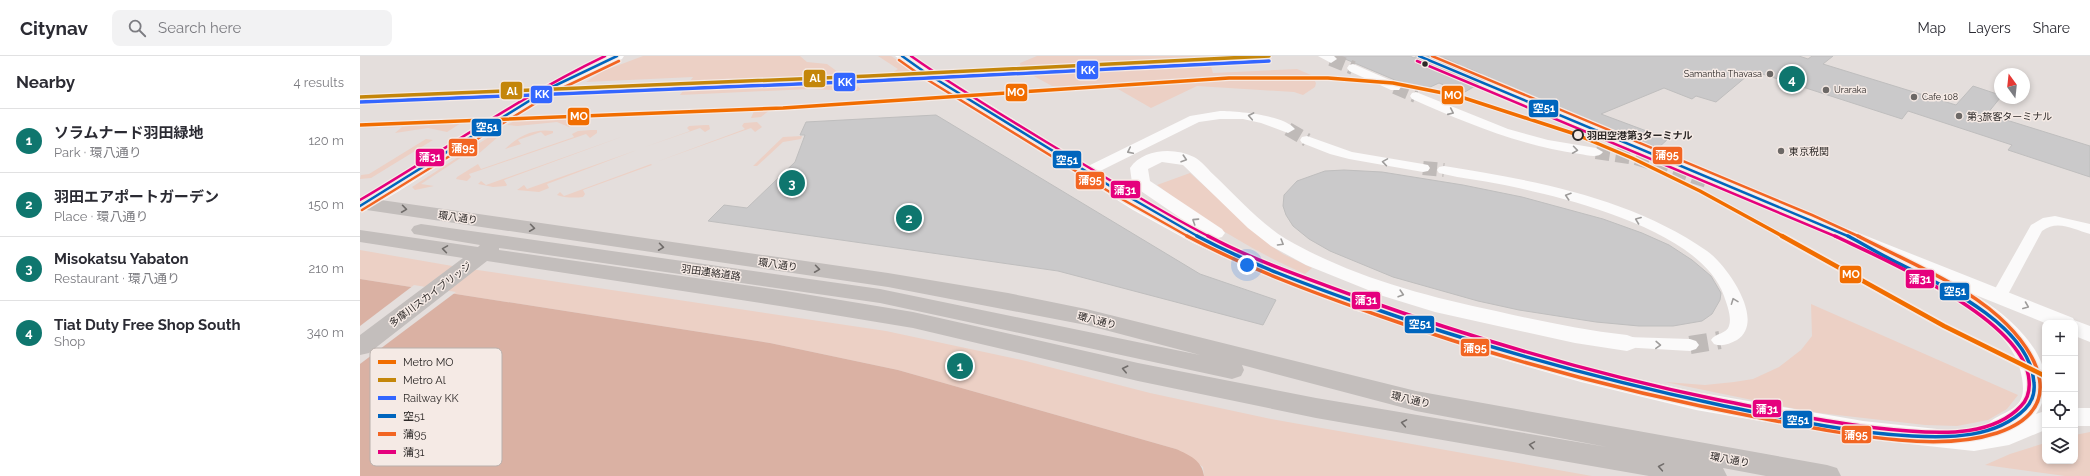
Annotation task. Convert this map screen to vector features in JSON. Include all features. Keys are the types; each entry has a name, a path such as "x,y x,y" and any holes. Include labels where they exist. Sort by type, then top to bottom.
{"main road":[{"name":"羽田連絡道路","path":"361,206 499,241 880,296 1059,332"},
{"name":"環八通り","path":"361,206 888,280 1008,301 1086,317 1411,400 1491,416 1827,476"},
{"name":"環八通り","path":"360,236 794,300 905,319 1138,372 1316,408 1713,476"},
{"name":"多摩川スカイブリッジ","path":"360,347 499,241"},
{"path":"1059,332 1275,379 1411,400"},
{"path":"1059,332 1316,408"}],"street":[{"path":"361,206 536,87 599,56"},
{"path":"361,206 387,192 540,94 617,56"},
{"path":"905,57 926,73 1140,206 1200,239 1247,261 1364,306 1495,350 1580,374 1696,400 1783,417 1863,430 1974,442 1994,440 2009,436 2042,421"},
{"path":"1353,68 1395,87"},
{"path":"1486,84 1834,230 2058,320"},
{"path":"1416,96 1504,134 1552,146 1596,152"},
{"path":"1087,172 1195,119 1206,116 1242,114 1269,120 1288,130"},
{"path":"1307,140 1326,150 1347,156 1423,168"},
{"path":"1276,271 1146,188 1139,179 1139,168 1144,162 1164,156 1189,160 1255,224 1278,242 1313,261 1390,291 1435,305 1575,336 1627,343 1690,345"},
{"path":"1444,170 1486,176 1563,195 1636,219 1682,241 1709,262 1723,278 1736,303 1739,317 1738,328 1731,337 1720,340"},
{"path":"1710,182 1743,192"},
{"path":"1999,296 2036,228 2043,222 2054,220 2072,223 2090,229"},
{"path":"1834,230 1931,278 1973,303 2003,326 2016,340 2033,368 2035,395 2031,405 2021,415 1992,430 1935,438"},
{"path":"2078,329 2090,335"},
{"path":"2078,417 2090,417"}],"shaded area":[{"path":"643,56 800,56 807,62 827,64 861,89 858,91 809,89 680,95 693,77 586,82 603,71"},
{"path":"878,56 891,56 916,72 911,77 904,79 888,79 886,77 898,69"},
{"path":"1037,56 1215,56 1216,59 1209,60 1213,73 1297,69 1311,75 1316,83 1315,87 1303,95 1294,92 1197,86 1151,108 1118,89 1052,86 1021,69 1020,63"},
{"path":"771,109 761,117 751,118 754,111 580,118 574,125 569,127 557,122 517,126 507,125 516,120"},
{"path":"757,122 762,127 755,132 751,128 656,162 745,129 742,126 744,123"},
{"path":"461,123 447,132 428,128 395,133 402,127 360,129"},
{"path":"709,125 710,129 705,132 700,128 642,148 690,131 687,128 689,126"},
{"path":"546,130 553,131 553,133 545,136 541,132 518,140 521,144 505,149 526,134"},
{"path":"597,130 597,133 590,138 586,134 469,174 471,177 467,181 456,179 478,164 481,169 574,137 572,134 578,131"},
{"path":"492,135 499,136 476,156 465,155 421,184 434,186 415,190 412,187"},
{"path":"624,136 504,180 507,185 506,186 493,187 478,184 481,181 486,185"},
{"path":"802,136 801,139 783,142 757,166 753,166 783,137"},
{"path":"426,139 433,140 371,178 360,179 361,175 369,174"},
{"path":"637,150 547,184 549,188 539,192 517,190 524,185 527,189"},
{"path":"651,164 652,165 583,190 585,194 583,197 570,198 557,195 560,192 564,196"},
{"path":"1190,173 1270,245 1283,254 1312,268 1305,274 1247,245 1192,210 1157,185"},
{"path":"360,250 464,268 886,331 1026,361 1150,393 1271,419 1592,476 1204,476 1203,467 1176,449 898,370 770,343 360,279"},
{"path":"360,279 770,343 898,370 1176,449 1198,462 1203,470 1204,476 360,476"},
{"path":"1811,304 2018,395 2007,409 1988,420 1957,426 1925,425 1811,412 1665,382 1705,385 1734,382 1753,379 1779,367 1801,350 1812,336"},
{"path":"2090,432 2090,476 2065,476 1985,465 2010,454 2042,444 2042,464 2078,464 2078,434"}],"pier":[{"path":"414,285 456,292 381,348 370,348 370,356 360,364 360,326"}],"building":[{"name":"第3旅客ターミナル","path":"1338,56 1410,56 1414,58 1417,56 1799,56 1808,59 1812,56 1833,56 1823,64 1956,105 1973,86 1994,93 1995,104 1987,114 2090,146 2090,177 2008,150 2012,145 1908,111 1902,119 1753,71 1716,102 1696,96 1692,99 1664,88 1601,114 1668,139 1658,148 1492,80 1480,80 1477,85 1463,93 1439,83 1428,88 1402,83"},
{"path":"936,115 1200,274 1276,300 1263,325 1058,271 708,221 724,205 747,208 795,162 805,135 800,135 806,122"},
{"path":"1344,170 1382,172 1463,185 1522,197 1603,219 1642,233 1669,245 1692,260 1711,276 1721,293 1720,300 1712,314 1702,321 1673,326 1639,326 1596,322 1519,310 1478,301 1393,277 1330,251 1309,239 1293,226 1286,215 1283,206 1284,195 1297,181 1325,171"}],"tunnel":[{"path":"1419,56 1486,84"},
{"path":"1331,59 1353,68"},
{"path":"1395,87 1416,96"},
{"path":"1288,129 1307,140"},
{"path":"1596,152 1636,158 1710,182"},
{"path":"1423,168 1444,170"},
{"path":"1690,345 1720,340"}],"metro line":[{"name":"Al","path":"360,97 869,76 1269,56"},
{"name":"MO","path":"360,125 783,108 1229,78 1328,78 1393,83 1458,96 1517,114 1575,134 1632,158 1700,191 1944,326 2042,375"}],"rail line":[{"name":"KK","path":"360,102 869,81 1269,61"}],"transit line":[{"name":"蒲31","path":"360,200 511,106 573,71 605,56"},
{"name":"空51","path":"360,206 550,88 617,56"},
{"name":"空51","path":"902,56 926,73 1115,189 1221,249 1297,281 1461,338 1572,370 1685,397 1799,420 1879,433 1940,437 1969,435 1994,429 2016,418 2029,405 2035,390 2034,375 2028,360 2019,346 1994,320 1952,290 1838,232 1419,56"},
{"name":"蒲31","path":"911,56 962,90 1170,216 1219,242 1284,271 1462,333 1574,366 1687,393 1744,405 1879,428 1908,431 1965,431 1990,426 2011,416 2025,403 2030,389 2029,374 2022,359 2012,344 1986,319 1946,293 1828,233 1417,61"},
{"name":"蒲95","path":"899,60 923,77 1113,194 1155,219 1219,253 1281,280 1403,324 1511,359 1621,388 1732,413 1856,435 1902,441 1925,442 1979,438 2012,427 2031,411 2039,397 2041,383 2038,368 2031,354 2010,327 1998,316 1957,287 1860,237 1801,210 1744,188 1432,56"},
{"name":"蒲95","path":"362,210 552,93 619,61"}],"place":[{"name":"Samantha Thavasa","path":"1770,74"},
{"name":"Tiat Duty Free Shop South","path":"1792,79"},
{"name":"Uraraka","path":"1826,90"},
{"name":"Cafe 108","path":"1914,97"},
{"name":"第3旅客ターミナル","path":"1959,116"},
{"name":"羽田空港第3ターミナル","path":"1578,135"},
{"name":"東京税関","path":"1781,151"},
{"name":"Misokatsu Yabaton","path":"792,183"},
{"name":"羽田エアポートガーデン","path":"909,218"},
{"name":"ソラムナード羽田緑地","path":"960,366"}]}
